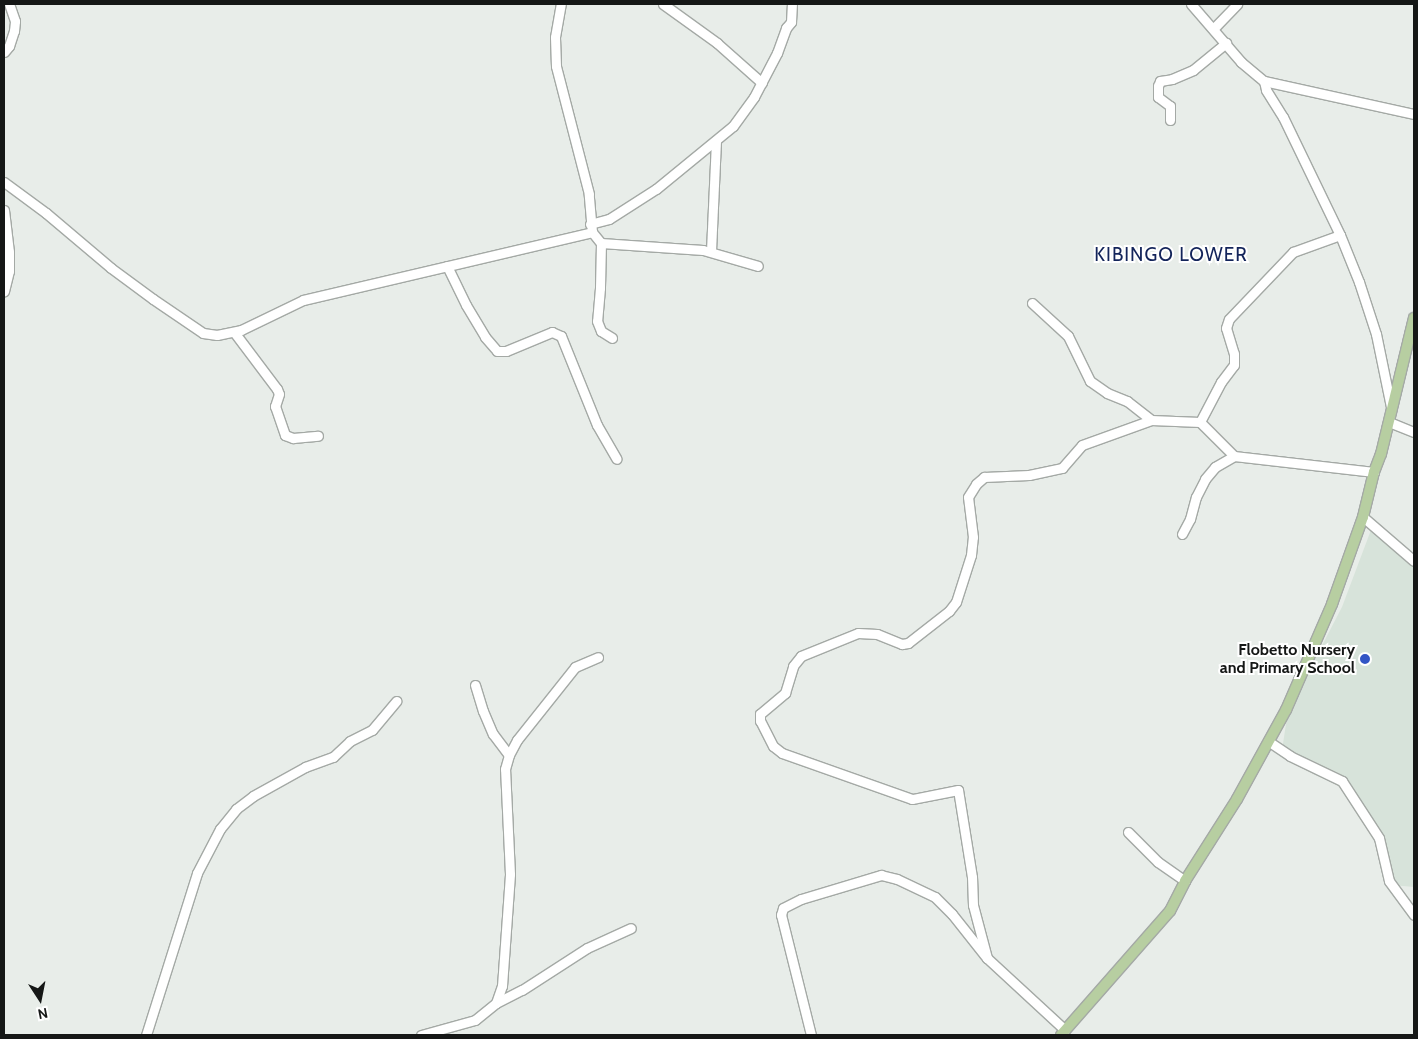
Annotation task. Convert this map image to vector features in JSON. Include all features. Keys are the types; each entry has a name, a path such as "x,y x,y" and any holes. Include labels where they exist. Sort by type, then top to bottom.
{"main road":[{"path":"1063,1032 1170,910 1185,881 1237,799 1286,710 1332,604 1363,518 1374,472 1382,454 1414,318"}],"street":[{"path":"4,52 9,46 14,32 15,21 9,4"},
{"path":"561,4 555,37 556,66 589,194 591,228 601,243 597,321 601,331 612,338"},
{"path":"663,4 717,43 762,83"},
{"path":"4,182 46,213 111,268 203,333 217,335 234,332 303,300 448,266 591,228 610,220 656,189 716,141 746,111 762,83 786,28 791,22 792,4"},
{"path":"1191,4 1241,62 1264,81 1414,114"},
{"path":"1213,29 1237,4"},
{"path":"1170,120 1170,106 1158,97 1160,82 1193,70 1226,43"},
{"path":"1264,81 1266,90 1283,116 1340,235 1359,282 1376,334 1392,409"},
{"path":"712,251 716,141"},
{"path":"4,210 9,252 9,271 4,291"},
{"path":"1200,422 1221,382 1234,365 1234,354 1226,328 1229,319 1293,252 1340,235"},
{"path":"601,243 712,251 758,266"},
{"path":"448,266 466,305 485,337 497,351 506,351 552,332 561,336 597,425 616,460"},
{"path":"1032,303 1068,336 1090,381 1107,393 1127,401 1151,420"},
{"path":"234,332 277,388 278,394 275,406 285,435 293,438 318,436"},
{"path":"987,958 973,904 972,877 958,790 912,799 782,753 776,750 760,716 785,693 793,666 801,656 858,633 877,634 902,644 908,643 949,611 956,602 971,555 973,537 968,497 980,480 990,476 1004,478 1062,468 1082,445 1151,420 1200,422 1234,456"},
{"path":"1389,422 1414,432"},
{"path":"1182,534 1190,519 1196,497 1205,479 1215,467 1234,456 1374,472"},
{"path":"1363,518 1414,560"},
{"path":"496,1003 502,986 510,874 506,769 509,755 517,740 575,667 598,657"},
{"path":"475,684 482,711 493,734 509,755"},
{"path":"146,1035 197,872 220,829 236,809 253,796 305,767 333,757 350,741 372,730 396,701"},
{"path":"1268,741 1290,756 1342,781 1379,838 1389,882 1414,915"},
{"path":"1128,832 1158,862 1185,881"},
{"path":"811,1035 781,915 783,908 791,903 873,876 889,876 935,896 987,958 1063,1032"},
{"path":"421,1035 475,1020 496,1003 522,990 586,948 631,928"}],"shaded area":[{"name":"Flobetto Nursery and Primary School","path":"1374,522 1414,561 1414,887 1392,885 1386,843 1346,788 1313,774 1282,750 1288,711 1342,607"}],"place":[{"name":"Flobetto Nursery and Primary School","path":"1365,659"}],"district":[{"name":"KIBINGO LOWER","path":"1171,255"}]}
